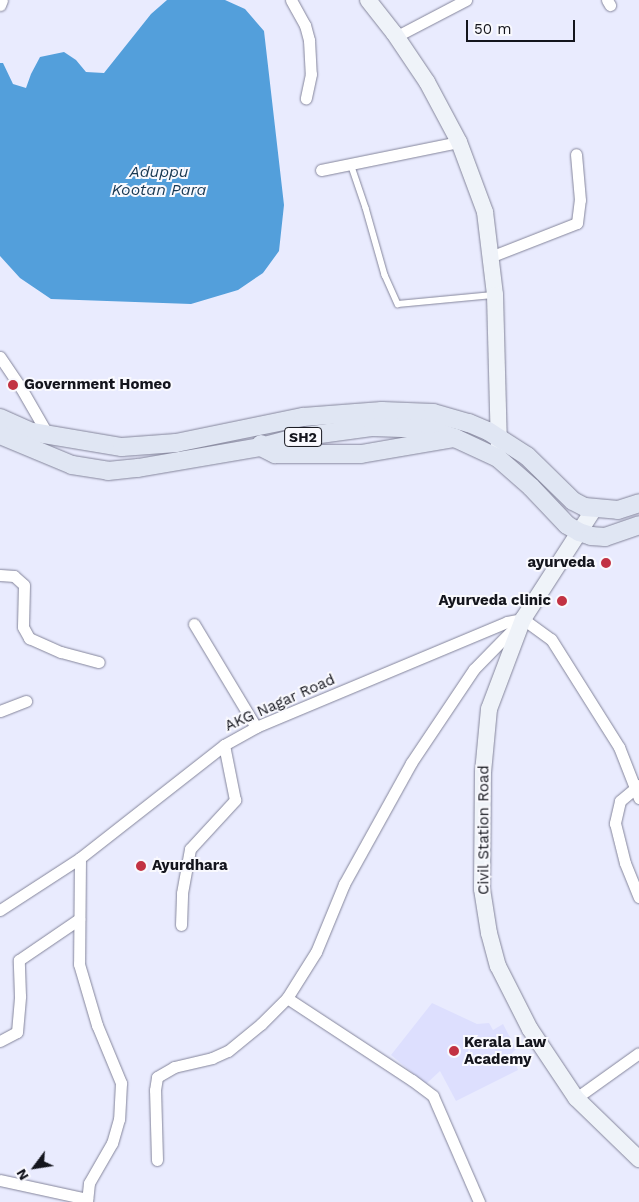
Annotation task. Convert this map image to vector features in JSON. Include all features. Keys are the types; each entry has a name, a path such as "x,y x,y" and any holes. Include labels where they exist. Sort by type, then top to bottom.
{"main road":[{"path":"368,0 397,36 427,82 459,142 485,212 494,295 498,458"},
{"path":"0,418 32,432 122,447 176,443 303,417 382,411 433,413 469,423 527,456 573,501 594,509 618,510 639,503"},
{"path":"260,425 261,447 275,454 361,454 455,438"},
{"name":"SH2","path":"0,435 72,465 108,471 138,468 261,447 298,438 373,427 430,430 455,438 498,458 531,487 567,524 579,532 605,538 639,525"},
{"path":"42,453 48,435"},
{"name":"Civil Station Road","path":"594,509 523,619 489,709 483,772 482,889 489,932 498,966 530,1029 576,1098 639,1159"}],"street":[{"path":"0,5 2,0"},
{"path":"291,0 305,25 309,40 311,74 306,98"},
{"path":"397,36 466,0"},
{"path":"321,170 459,142"},
{"path":"490,257 577,223 580,200 576,154"},
{"path":"0,357 21,388 48,435"},
{"path":"0,575 14,576 24,585 23,627 29,638 61,652 99,662"},
{"path":"157,1160 157,1077 174,1067 212,1058 228,1051 261,1024 287,998 316,952 344,884 411,763 474,669 523,619 551,639 619,747 637,791 620,801 615,823 624,863 639,897"},
{"name":"AKG Nagar Road","path":"0,910 80,858 224,745 256,727 507,622 523,619"},
{"path":"194,624 256,727"},
{"path":"0,711 26,701"},
{"path":"181,925 182,893 190,849 235,800 224,745"},
{"path":"0,1180 87,1200 89,1184 112,1144 119,1119 121,1083 97,1025 79,964 80,858"},
{"path":"0,1041 17,1032 20,996 19,960 79,919"},
{"path":"287,998 412,1080 433,1096 479,1202"},
{"path":"576,1098 639,1053"}],"lane":[{"path":"351,164 385,275 398,304 494,295"}],"shaded area":[{"name":"Kerala Law Academy","path":"432,1003 477,1024 489,1023 493,1030 503,1024 516,1049 511,1054 518,1070 456,1101 440,1071 426,1084 391,1055"}],"water":[{"name":"Aduppu Kootan Para","path":"167,0 225,0 245,9 264,31 284,205 279,251 263,273 238,290 191,304 51,299 20,278 0,256 0,63 3,63 13,84 26,88 40,57 64,52 76,60 86,72 104,73 151,14"}],"place":[{"name":"Government Homeo","path":"13,385"},
{"name":"ayurveda","path":"606,563"},
{"name":"Ayurveda clinic","path":"562,601"},
{"name":"Ayurdhara","path":"141,866"},
{"name":"Kerala Law Academy","path":"454,1051"}]}
